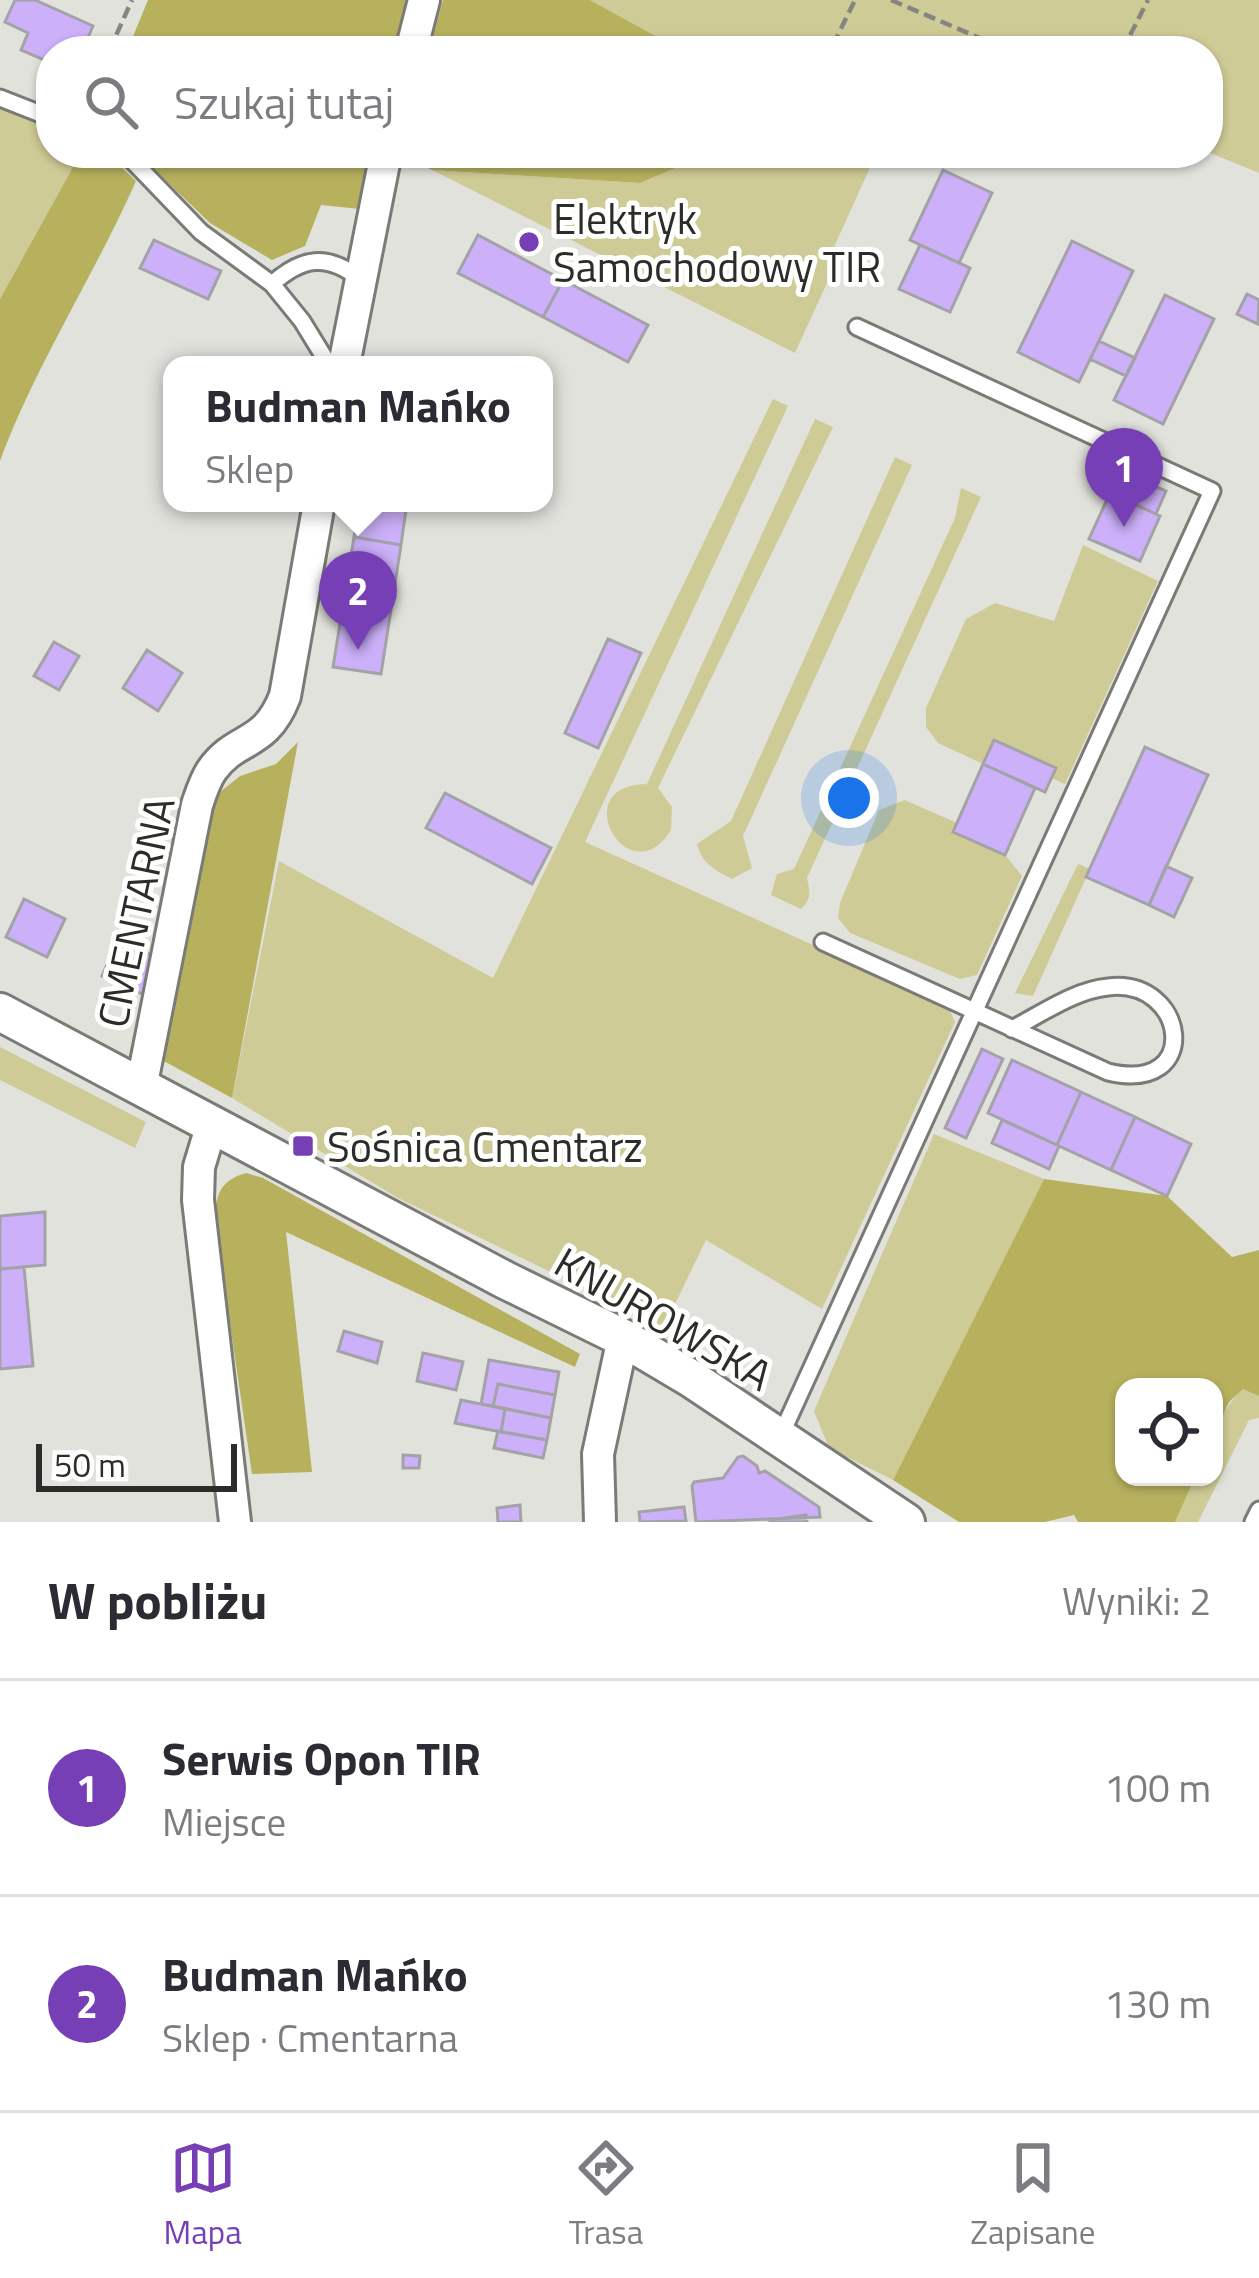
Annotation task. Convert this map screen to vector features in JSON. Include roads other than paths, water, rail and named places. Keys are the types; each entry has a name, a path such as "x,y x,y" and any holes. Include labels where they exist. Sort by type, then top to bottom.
{"street":[{"path":"415,36 424,0"},
{"path":"346,356 383,168"},
{"name":"CMENTARNA","path":"141,1088 197,805 212,770 268,729 278,714 317,512"},
{"name":"KNUROWSKA","path":"0,1012 623,1338 905,1522"},
{"path":"212,1124 199,1167 198,1200 235,1522"},
{"path":"600,1522 598,1454 623,1338"}],"lane":[{"path":"0,98 36,112"},
{"path":"139,168 201,232 272,284 323,356"},
{"path":"272,284 303,261 348,269 361,279"},
{"path":"780,1438 1212,491 857,327"},
{"path":"823,943 1108,1072 1127,1077 1148,1073 1167,1059 1176,1040 1174,1023 1161,1006 1124,986 1082,994 1012,1028"},
{"path":"1253,1522 1259,1510"}],"place":[{"name":"Elektryk Samochodowy TIR","path":"529,242"},
{"name":"Serwis Opon TIR","path":"1124,527"},
{"name":"Budman Mańko","path":"358,650"},
{"name":"Sośnica Cmentarz","path":"303,1146"}]}
